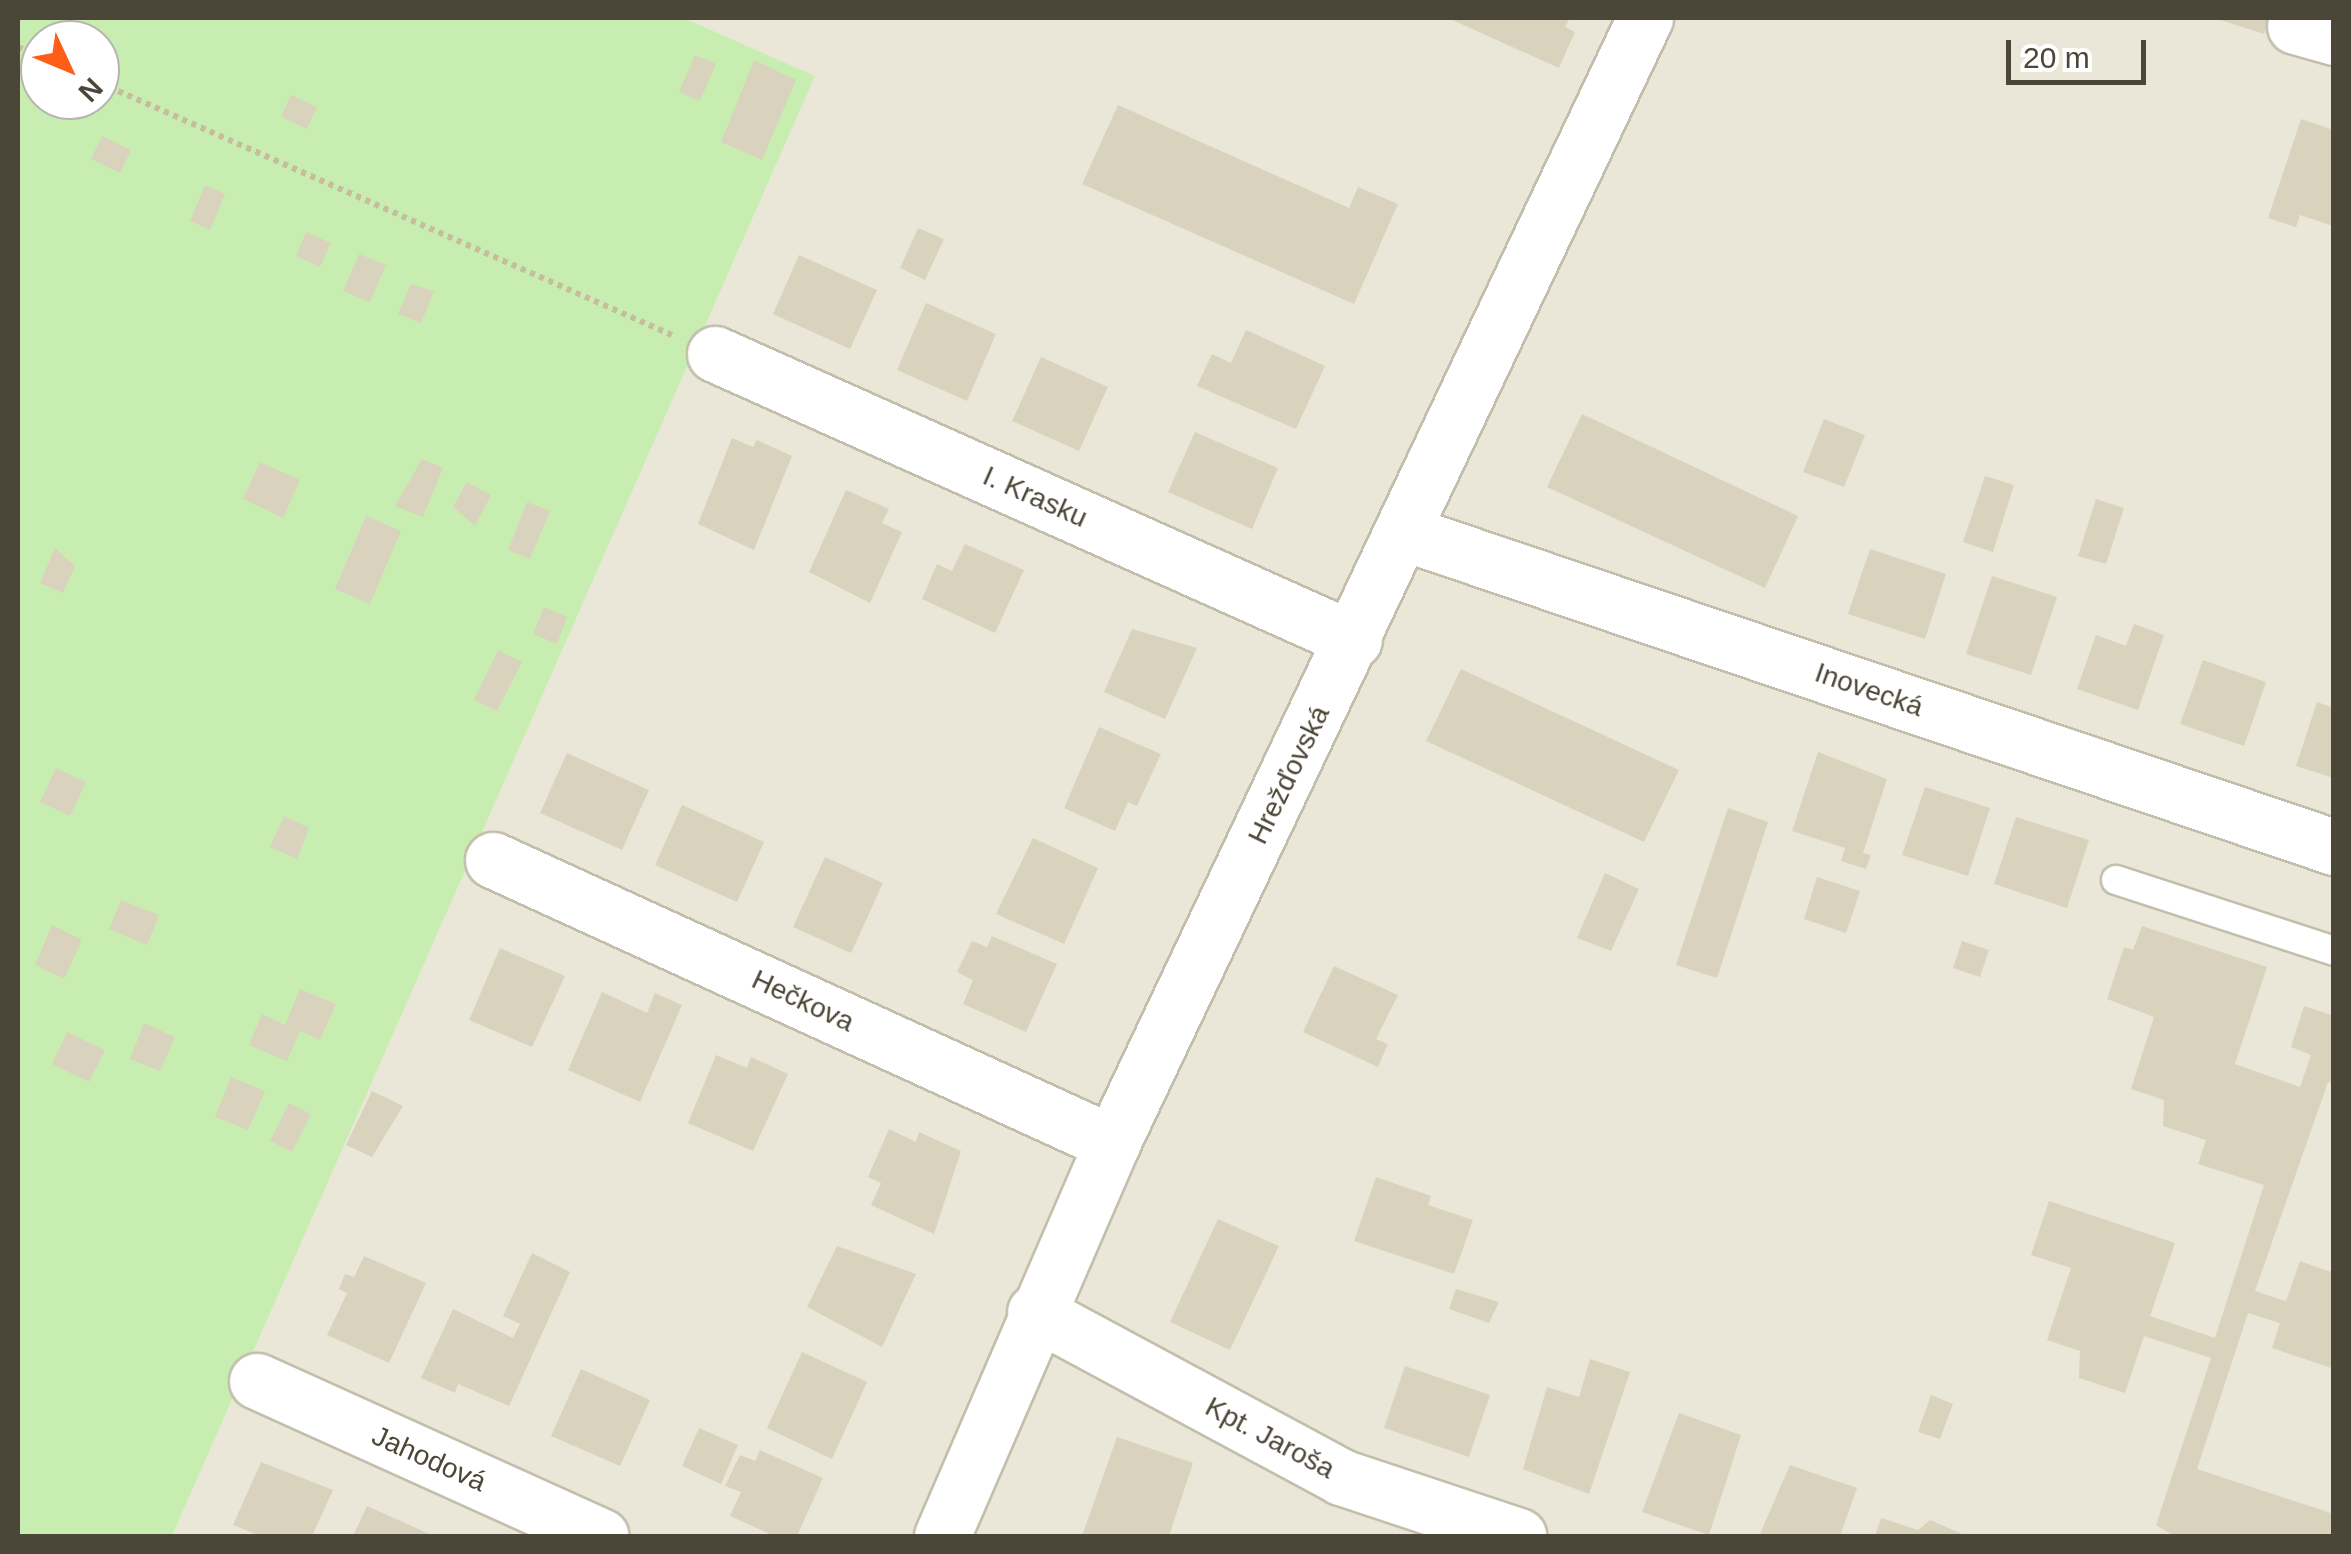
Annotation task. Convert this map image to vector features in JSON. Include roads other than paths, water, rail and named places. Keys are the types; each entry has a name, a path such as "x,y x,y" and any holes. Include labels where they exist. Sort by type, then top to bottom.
{"street":[{"name":"Hrežďovská","path":"942,1536 1035,1312 1112,1142 1405,533 1645,18"},
{"name":"I. Krasku","path":"715,354 1354,640"},
{"name":"Inovecká","path":"1405,533 2334,847"},
{"name":"Hečkova","path":"493,860 1112,1142"},
{"name":"Kpt. Jaroša","path":"1035,1312 1341,1477 1518,1536"},
{"name":"Jahodová","path":"257,1381 601,1536"}],"lane":[{"path":"2116,880 2334,950"}]}
